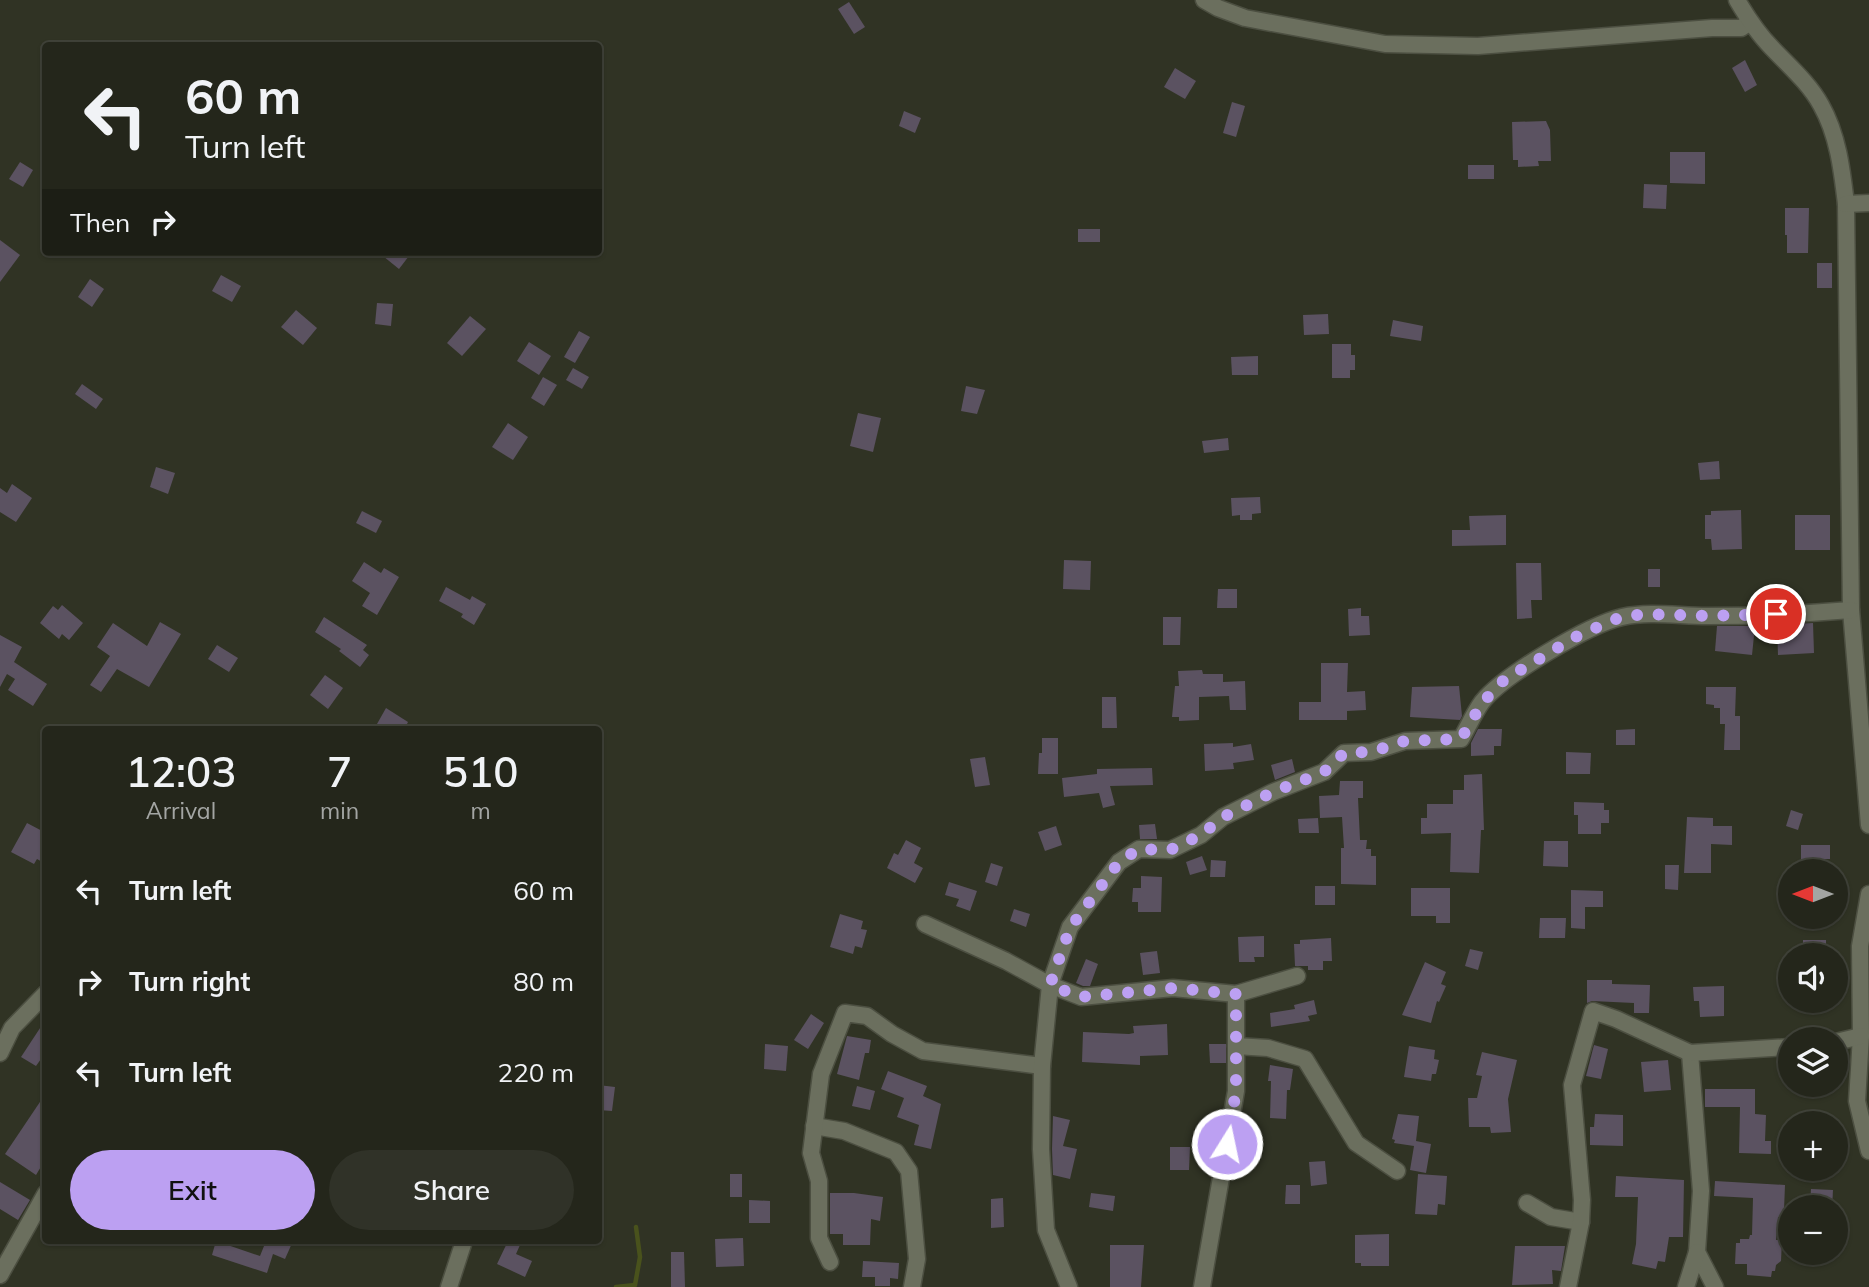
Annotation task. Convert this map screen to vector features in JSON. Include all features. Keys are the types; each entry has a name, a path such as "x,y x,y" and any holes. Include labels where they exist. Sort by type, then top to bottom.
{"street":[{"path":"1205,0 1245,18 1385,44 1430,46 1478,46 1741,28 1750,22"},
{"path":"1737,0 1750,22 1770,47 1799,75 1821,105 1838,149 1846,204 1851,610 1869,825"},
{"path":"1846,204 1869,203"},
{"path":"1069,1287 1046,1230 1041,1149 1042,1066 1050,985 1070,928 1119,862 1139,849 1170,850 1201,835 1223,817 1273,792 1324,772 1344,753 1371,752 1405,741 1461,739 1482,703 1504,680 1579,635 1621,617 1646,614 1799,614 1851,610"},
{"path":"1869,894 1860,946 1861,1036 1857,1101 1869,1152"},
{"path":"926,924 1006,961 1050,985 1081,997 1173,988 1236,994 1297,976"},
{"path":"1202,1287 1236,1091 1236,994"},
{"path":"0,1054 12,1028 42,997"},
{"path":"1568,1287 1581,1222 1582,1187 1572,1085 1593,1012 1616,1019 1690,1053 1778,1048"},
{"path":"830,1262 819,1238 819,1181 811,1153 821,1074 845,1013 867,1016 923,1051 1042,1066"},
{"path":"1848,1039 1861,1036"},
{"path":"1236,1046 1268,1048 1305,1059 1356,1143 1397,1171"},
{"path":"1686,1287 1697,1252 1701,1191 1690,1053"},
{"path":"814,1126 844,1131 896,1152 909,1171 917,1259 912,1287"},
{"path":"0,1275 42,1200"},
{"path":"1527,1203 1551,1217 1581,1222"},
{"path":"449,1287 463,1244"},
{"path":"1697,1252 1715,1287"}],"building":[{"path":"849,2 865,27 854,34 838,9"},
{"path":"1745,60 1757,85 1745,92 1732,68"},
{"path":"1175,68 1196,81 1185,99 1164,87"},
{"path":"1232,102 1245,106 1236,137 1223,133"},
{"path":"904,111 921,118 915,133 899,126"},
{"path":"1546,121 1550,130 1551,161 1538,161 1539,166 1518,167 1518,160 1513,160 1512,122"},
{"path":"1670,152 1705,152 1705,184 1670,183"},
{"path":"20,162 33,170 23,187 9,179"},
{"path":"1468,165 1494,165 1494,179 1468,179"},
{"path":"1644,184 1667,185 1666,209 1643,208"},
{"path":"1785,208 1809,208 1808,253 1787,253"},
{"path":"1078,229 1100,229 1100,242 1078,242"},
{"path":"0,240 20,255 0,282"},
{"path":"383,256 409,256 399,269"},
{"path":"1817,263 1832,263 1832,288 1817,288"},
{"path":"221,275 241,286 232,302 212,291"},
{"path":"90,279 104,289 92,307 78,297"},
{"path":"377,303 393,304 391,326 375,324"},
{"path":"296,310 317,328 303,345 281,327"},
{"path":"1328,314 1329,334 1304,335 1303,315"},
{"path":"470,316 486,329 462,356 447,343"},
{"path":"1393,320 1423,326 1421,341 1390,336"},
{"path":"579,331 590,337 575,363 564,357"},
{"path":"529,342 551,356 539,375 517,361"},
{"path":"1332,344 1351,344 1351,355 1355,355 1355,370 1350,370 1350,378 1332,378"},
{"path":"1258,356 1258,375 1232,375 1231,357"},
{"path":"573,368 589,377 582,389 566,380"},
{"path":"543,377 557,385 544,406 531,398"},
{"path":"82,384 103,399 96,409 75,394"},
{"path":"966,386 985,390 977,414 961,411"},
{"path":"858,413 881,418 873,452 850,446"},
{"path":"508,423 528,437 513,460 492,447"},
{"path":"1228,438 1229,450 1204,453 1202,441"},
{"path":"1719,461 1720,479 1700,480 1698,463"},
{"path":"156,467 175,473 168,494 150,487"},
{"path":"12,484 32,498 16,522 0,512 0,488 7,493"},
{"path":"1260,497 1261,513 1252,514 1252,520 1240,520 1240,515 1232,516 1231,498"},
{"path":"1741,510 1742,549 1712,550 1711,539 1705,539 1705,515 1711,515 1711,511"},
{"path":"362,511 382,521 376,533 356,523"},
{"path":"1506,515 1506,545 1452,546 1452,530 1470,530 1469,516"},
{"path":"1795,515 1830,515 1830,550 1795,550"},
{"path":"1064,560 1091,561 1090,590 1063,589"},
{"path":"364,562 381,573 384,568 399,577 377,615 362,606 370,593 352,581"},
{"path":"1516,563 1541,563 1542,600 1531,600 1532,618 1517,619"},
{"path":"1648,569 1660,569 1660,587 1648,587"},
{"path":"446,587 470,600 472,596 486,604 474,625 461,617 463,614 439,601"},
{"path":"1218,589 1237,589 1237,608 1217,608"},
{"path":"62,605 83,623 69,640 62,634 59,639 40,623 53,606 58,610"},
{"path":"1361,608 1361,616 1369,616 1370,635 1349,636 1348,609"},
{"path":"324,617 367,645 363,650 369,655 360,667 339,651 341,649 315,632"},
{"path":"1163,617 1181,617 1180,645 1163,645"},
{"path":"160,622 181,634 149,687 117,669 101,692 90,685 110,656 97,647 113,623 147,646"},
{"path":"1813,623 1814,653 1778,655 1777,625"},
{"path":"1717,626 1755,626 1752,655 1715,651"},
{"path":"0,635 22,647 14,662 47,684 33,706 8,690 15,679 7,674 0,687"},
{"path":"217,645 238,658 229,672 208,659"},
{"path":"1321,663 1348,663 1347,692 1365,691 1366,710 1347,711 1347,720 1299,720 1299,702 1321,702"},
{"path":"1202,670 1203,674 1223,674 1223,682 1245,681 1246,710 1230,710 1229,696 1199,697 1199,720 1179,721 1179,717 1172,717 1175,686 1179,686 1178,671"},
{"path":"325,675 343,688 328,709 310,695"},
{"path":"1459,686 1462,716 1460,720 1410,717 1412,687"},
{"path":"1706,687 1736,687 1735,716 1740,716 1740,750 1724,750 1725,724 1720,724 1720,708 1706,704"},
{"path":"1102,697 1116,697 1117,728 1102,728"},
{"path":"386,708 408,722 406,726 377,724"},
{"path":"1478,729 1502,729 1501,746 1494,746 1494,755 1471,756 1471,743"},
{"path":"1635,729 1635,745 1616,745 1616,730"},
{"path":"1042,738 1058,738 1058,774 1038,774"},
{"path":"1233,743 1233,747 1251,744 1254,760 1233,763 1234,769 1205,771 1204,744"},
{"path":"1566,752 1591,753 1590,774 1566,774"},
{"path":"985,757 990,785 975,787 970,759"},
{"path":"1292,759 1295,772 1275,780 1271,765"},
{"path":"1152,768 1153,785 1110,786 1115,805 1103,808 1099,793 1064,797 1062,778 1097,774 1097,769"},
{"path":"1482,774 1484,830 1481,830 1479,873 1450,872 1451,833 1421,834 1421,818 1427,818 1427,804 1453,804 1453,790 1464,790 1464,775"},
{"path":"1340,781 1363,781 1363,798 1358,798 1360,840 1367,840 1366,849 1371,849 1371,856 1376,856 1376,885 1341,884 1341,848 1344,848 1342,817 1320,818 1319,796 1339,795"},
{"path":"1574,802 1604,803 1604,810 1609,810 1609,823 1601,823 1601,834 1578,834 1578,815 1574,815"},
{"path":"1791,810 1803,814 1798,830 1786,826"},
{"path":"1687,817 1713,818 1713,826 1732,826 1732,845 1711,844 1711,873 1684,873"},
{"path":"1318,818 1319,833 1299,833 1298,819"},
{"path":"27,823 42,831 42,862 37,859 34,864 11,852"},
{"path":"1155,824 1157,839 1140,839 1139,825"},
{"path":"1056,826 1062,845 1045,851 1038,832"},
{"path":"906,840 921,848 914,863 923,868 915,883 887,868 894,853 898,855"},
{"path":"1544,841 1568,841 1568,867 1543,866"},
{"path":"1801,845 1830,845 1830,859 1801,859"},
{"path":"1202,856 1207,870 1190,875 1186,862"},
{"path":"1211,860 1226,861 1225,877 1210,877"},
{"path":"991,863 1003,867 997,886 985,882"},
{"path":"1665,865 1679,865 1678,890 1665,889"},
{"path":"1141,876 1162,877 1161,912 1138,912 1138,902 1132,902 1133,888 1141,888"},
{"path":"949,882 977,891 970,911 956,906 959,899 945,895"},
{"path":"1315,886 1335,886 1335,905 1315,905"},
{"path":"1411,888 1450,888 1450,923 1436,923 1436,916 1411,916"},
{"path":"1571,890 1603,891 1603,907 1585,907 1585,929 1571,928"},
{"path":"1014,909 1030,914 1026,927 1010,921"},
{"path":"840,914 863,921 861,929 867,930 862,948 855,946 853,954 830,947"},
{"path":"1540,918 1566,918 1565,938 1539,938"},
{"path":"1264,936 1264,957 1254,957 1255,962 1239,962 1238,937"},
{"path":"1331,938 1332,961 1323,961 1323,970 1308,970 1308,966 1295,966 1294,944 1300,944 1300,940"},
{"path":"1803,940 1826,940 1826,943 1803,943"},
{"path":"1470,949 1483,952 1478,970 1465,966"},
{"path":"1157,951 1160,973 1143,975 1140,953"},
{"path":"1086,959 1098,964 1090,986 1076,983"},
{"path":"1425,962 1446,972 1441,984 1446,986 1439,1002 1437,1001 1431,1023 1402,1015"},
{"path":"1587,980 1650,985 1649,1013 1634,1013 1634,1003 1587,1003"},
{"path":"1724,986 1724,1016 1700,1017 1699,1001 1694,1001 1693,987"},
{"path":"1314,1000 1317,1014 1308,1016 1310,1021 1271,1027 1270,1013 1295,1009 1294,1005"},
{"path":"811,1014 824,1023 808,1049 794,1040"},
{"path":"1167,1024 1168,1055 1140,1056 1140,1065 1082,1062 1083,1032 1129,1034 1134,1033 1133,1026"},
{"path":"42,1025 42,1058 36,1066 21,1057"},
{"path":"847,1036 871,1040 859,1080 837,1074"},
{"path":"765,1044 788,1046 786,1071 764,1069"},
{"path":"1209,1044 1226,1044 1226,1063 1210,1063"},
{"path":"1594,1045 1608,1049 1601,1079 1586,1076"},
{"path":"1409,1046 1435,1050 1434,1059 1439,1060 1436,1074 1432,1074 1431,1081 1404,1077"},
{"path":"1482,1052 1517,1060 1508,1099 1511,1132 1491,1133 1490,1127 1469,1127 1468,1098 1477,1098 1482,1076 1476,1075"},
{"path":"1668,1060 1671,1090 1644,1092 1641,1062"},
{"path":"1270,1065 1293,1069 1290,1090 1287,1090 1286,1119 1270,1118"},
{"path":"888,1071 927,1086 923,1096 941,1104 931,1149 914,1145 919,1125 897,1117 904,1098 881,1089"},
{"path":"602,1085 615,1087 612,1111 602,1110"},
{"path":"857,1086 875,1091 870,1110 852,1106"},
{"path":"1705,1089 1755,1089 1755,1114 1766,1115 1765,1141 1771,1141 1771,1154 1739,1153 1740,1107 1705,1107"},
{"path":"42,1099 42,1165 36,1175 5,1154"},
{"path":"1398,1114 1419,1116 1416,1141 1431,1144 1426,1173 1410,1170 1414,1146 1394,1143 1395,1140 1392,1139"},
{"path":"1595,1114 1623,1115 1623,1146 1590,1145 1590,1127 1594,1127"},
{"path":"1053,1116 1070,1120 1063,1146 1077,1149 1070,1179 1053,1175"},
{"path":"1170,1147 1190,1147 1189,1170 1170,1170"},
{"path":"1325,1161 1327,1184 1311,1186 1309,1162"},
{"path":"730,1174 742,1174 742,1197 730,1197"},
{"path":"1418,1174 1447,1176 1445,1205 1438,1204 1437,1215 1415,1214"},
{"path":"1616,1176 1684,1180 1683,1237 1669,1237 1665,1262 1658,1261 1656,1269 1632,1264 1636,1244 1638,1197 1615,1197"},
{"path":"1715,1181 1785,1185 1785,1195 1778,1195 1778,1263 1771,1277 1747,1275 1747,1264 1735,1264 1736,1243 1740,1243 1740,1239 1749,1239 1752,1235 1753,1198 1714,1196"},
{"path":"0,1182 30,1200 18,1220 0,1209"},
{"path":"1286,1185 1300,1185 1300,1204 1285,1204"},
{"path":"1811,1189 1833,1190 1833,1195 1811,1195"},
{"path":"830,1193 883,1197 880,1221 871,1219 870,1245 843,1245 843,1234 830,1234"},
{"path":"1091,1193 1115,1196 1113,1211 1089,1207"},
{"path":"1003,1198 1004,1227 991,1228 991,1199"},
{"path":"749,1200 770,1201 770,1223 749,1223"},
{"path":"1389,1234 1389,1266 1361,1266 1361,1263 1355,1263 1355,1235"},
{"path":"743,1238 744,1266 716,1267 715,1239"},
{"path":"215,1244 225,1244 260,1256 265,1244 292,1244 285,1259 273,1254 267,1273 212,1255"},
{"path":"507,1244 520,1245 516,1254 532,1261 525,1277 497,1264"},
{"path":"1110,1245 1144,1245 1141,1287 1110,1287"},
{"path":"1515,1246 1565,1246 1561,1271 1552,1270 1553,1284 1512,1285"},
{"path":"671,1252 684,1252 685,1287 671,1287"},
{"path":"863,1261 899,1263 898,1279 890,1278 890,1286 875,1286 875,1277 862,1277"}],"waterway":[{"path":"616,1287 635,1285 640,1257 636,1227"}],"route":[{"path":"1227,1144 1236,1091 1236,994 1173,988 1081,997 1050,985 1070,928 1119,862 1139,849 1170,850 1201,835 1223,817 1273,792 1324,772 1344,753 1371,752 1405,741 1461,739 1482,703 1504,680 1579,635 1621,617 1646,614 1776,614"}]}
